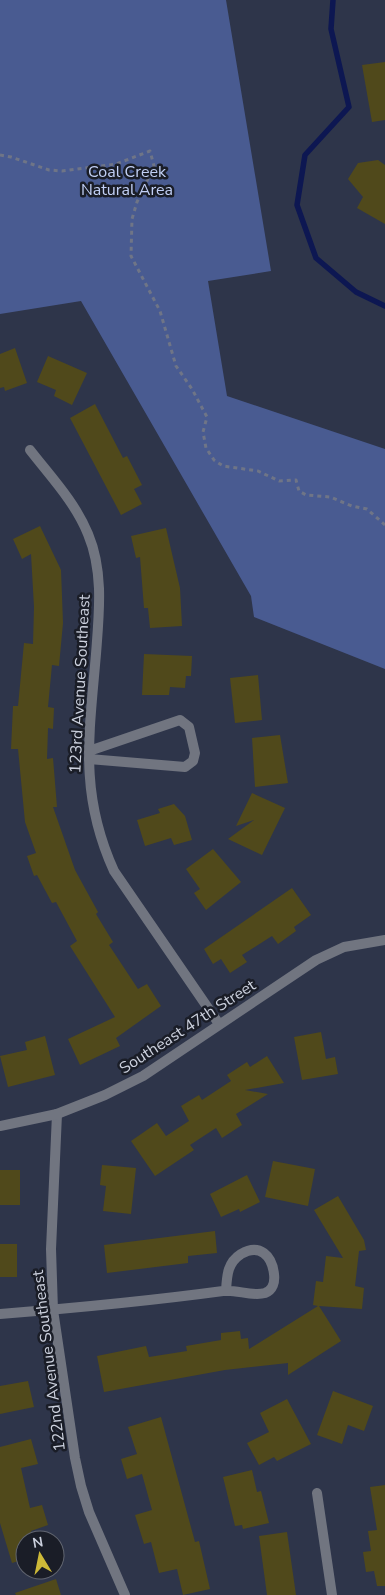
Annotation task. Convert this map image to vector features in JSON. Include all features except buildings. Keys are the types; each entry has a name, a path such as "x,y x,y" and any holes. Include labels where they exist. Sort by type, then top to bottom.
{"street":[{"name":"123rd Avenue Southeast","path":"30,450 77,509 89,536 95,558 100,609 89,755 93,813 103,845 114,871 219,1024"},
{"path":"180,720 190,727 195,752 190,764 180,767 89,755 180,720"},
{"name":"Southeast 47th Street","path":"0,1126 56,1114 105,1095 143,1076 316,960 344,947 385,940"},
{"name":"122nd Avenue Southeast","path":"56,1114 51,1249 53,1310 75,1458 81,1486 89,1512 125,1595"},
{"path":"0,1314 226,1291 259,1294 268,1291 274,1280 271,1258 267,1254 256,1250 237,1257 229,1269 226,1291"},
{"path":"317,1493 332,1595"}],"path":[{"path":"0,155 49,170 62,171 116,164 150,151 154,166 137,202 132,219 131,256 160,311 176,366 192,389 207,417 204,432 206,448 214,460 223,466 258,471 279,482 288,479 296,480 299,491 306,495 330,497 352,506 367,509 385,525"}],"green space":[{"name":"Coal Creek Natural Area","path":"0,0 226,0 271,271 208,281 227,396 385,449 385,669 254,617 251,596 81,301 0,314"}],"waterway":[{"path":"333,0 331,29 349,107 305,155 297,205 316,258 356,292 385,306"}]}
